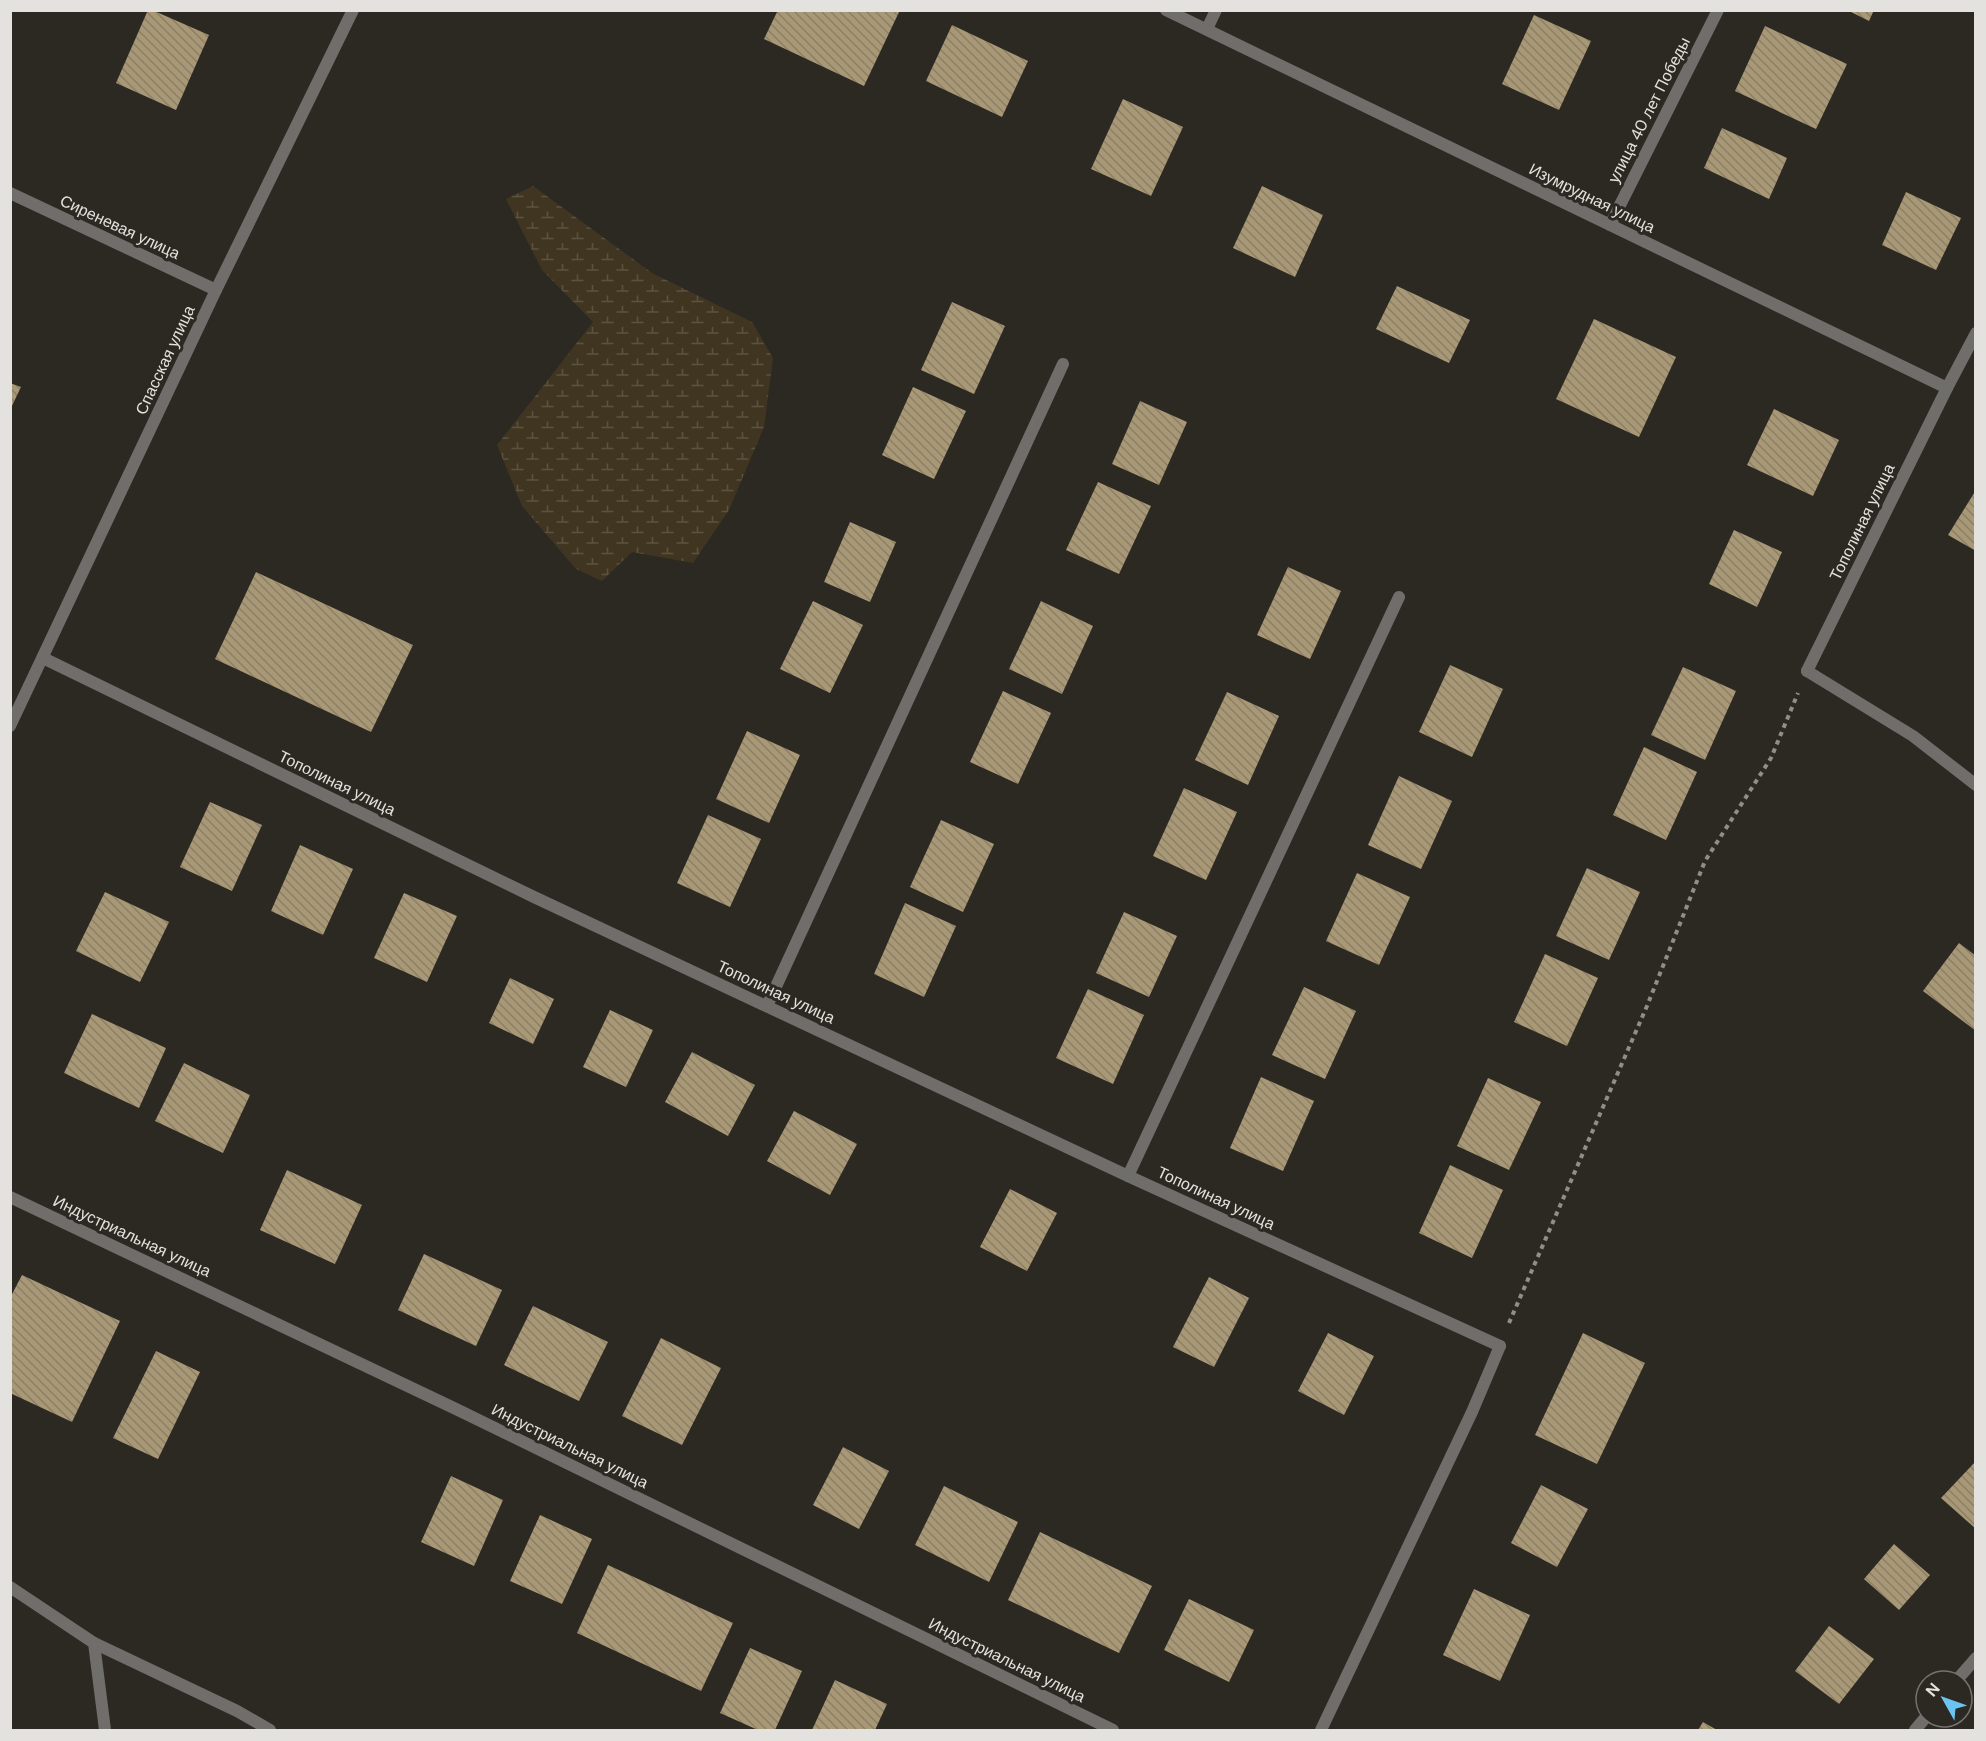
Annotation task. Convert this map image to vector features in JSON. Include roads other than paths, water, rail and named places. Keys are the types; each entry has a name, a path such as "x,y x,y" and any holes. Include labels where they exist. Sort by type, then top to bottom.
{"street":[{"name":"Спасская улица","path":"10,726 216,291 353,10"},
{"name":"Изумрудная улица","path":"1166,10 1947,388"},
{"path":"1207,29 1216,10"},
{"name":"улица 40 лет Победы","path":"1610,225 1718,10"},
{"name":"Сиреневая улица","path":"10,194 216,291"},
{"path":"1947,388 1976,333"},
{"path":"767,1006 1063,364"},
{"name":"Тополиная улица","path":"1947,388 1807,671 1913,736 1976,785"},
{"path":"1128,1176 1399,597"},
{"name":"Тополиная улица","path":"43,658 534,897 1128,1176 1500,1346 1472,1412 1321,1731"},
{"name":"Индустриальная улица","path":"10,1197 456,1408 1113,1731"},
{"path":"10,1587 94,1643 237,1711 270,1731"},
{"path":"94,1643 105,1731"}]}
